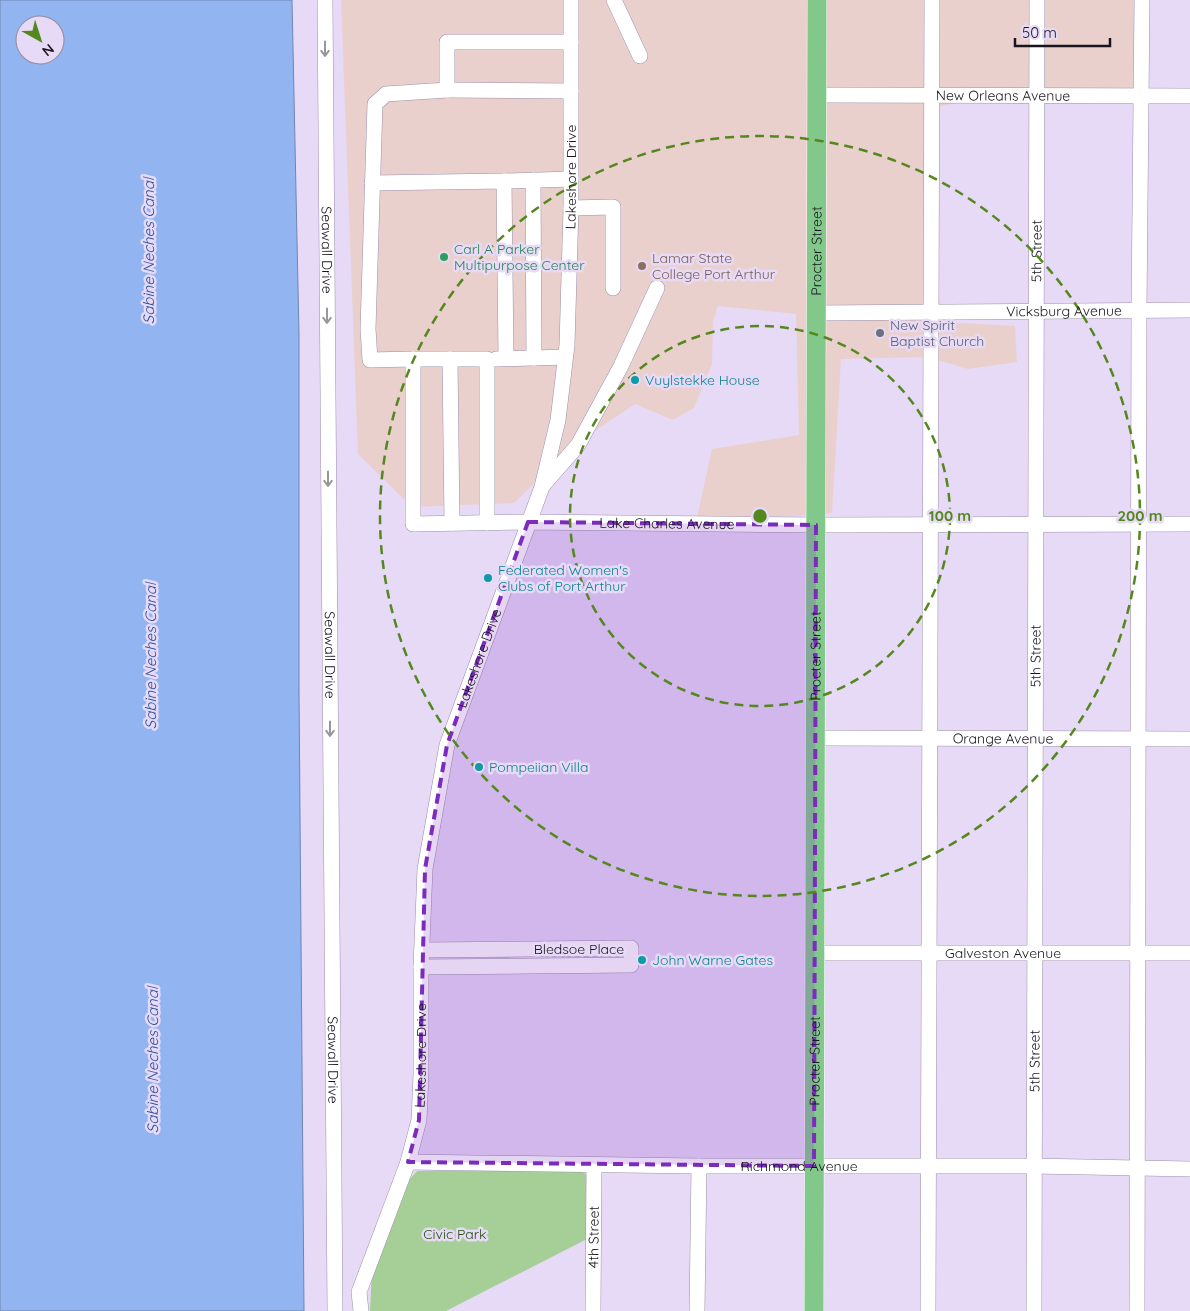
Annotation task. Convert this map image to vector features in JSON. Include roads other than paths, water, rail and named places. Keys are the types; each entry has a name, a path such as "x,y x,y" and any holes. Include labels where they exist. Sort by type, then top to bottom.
{"main road":[{"name":"Procter Street","path":"814,1311 817,0"}],"street":[{"name":"Seawall Drive","path":"325,0 334,1311"},
{"name":"Lakeshore Drive","path":"361,1311 359,1292 408,1162 419,1120 422,1074 421,966 425,869 446,745 542,487 558,420 566,357 571,208 571,0"},
{"path":"614,0 640,56"},
{"path":"928,1311 930,1166 932,0"},
{"name":"5th Street","path":"1034,1311 1037,0"},
{"path":"1137,1311 1139,310 1142,0"},
{"path":"447,90 447,42 571,42"},
{"path":"566,357 370,360 368,329 375,104 386,94 447,90 572,91"},
{"name":"New Orleans Avenue","path":"817,95 1190,96"},
{"path":"372,183 571,179"},
{"path":"533,180 534,358"},
{"path":"504,181 506,358"},
{"path":"571,208 614,207 613,288"},
{"path":"542,487 578,445 621,366 657,288"},
{"name":"Vicksburg Avenue","path":"816,313 1190,310"},
{"name":"Lake Charles Avenue","path":"413,359 413,524 528,522 816,525 1190,524"},
{"path":"450,359 452,524"},
{"path":"487,359 487,523"},
{"name":"Orange Avenue","path":"815,738 1190,739"},
{"name":"Bledsoe Place","path":"421,966 630,965 631,948 422,950"},
{"name":"Galveston Avenue","path":"814,953 1190,953"},
{"name":"Richmond Avenue","path":"408,1162 699,1166 1034,1166 1190,1169"},
{"name":"4th Street","path":"593,1311 594,1165"},
{"path":"698,1311 699,1166"}],"water":[{"name":"Sabine Neches Canal","path":"0,0 292,0 299,335 299,690 304,1311 0,1311"}],"place":[{"name":"Carl A Parker Multipurpose Center","path":"444,257"},
{"name":"Lamar State College Port Arthur","path":"642,266"},
{"name":"New Spirit Baptist Church","path":"880,333"},
{"name":"Vuylstekke House","path":"635,380"},
{"name":"Federated Women's Clubs of Port Arthur","path":"488,578"},
{"name":"Pompeiian Villa","path":"479,767"},
{"name":"John Warne Gates","path":"642,960"}],"park label":[{"name":"Civic Park","path":"455,1234"}]}
